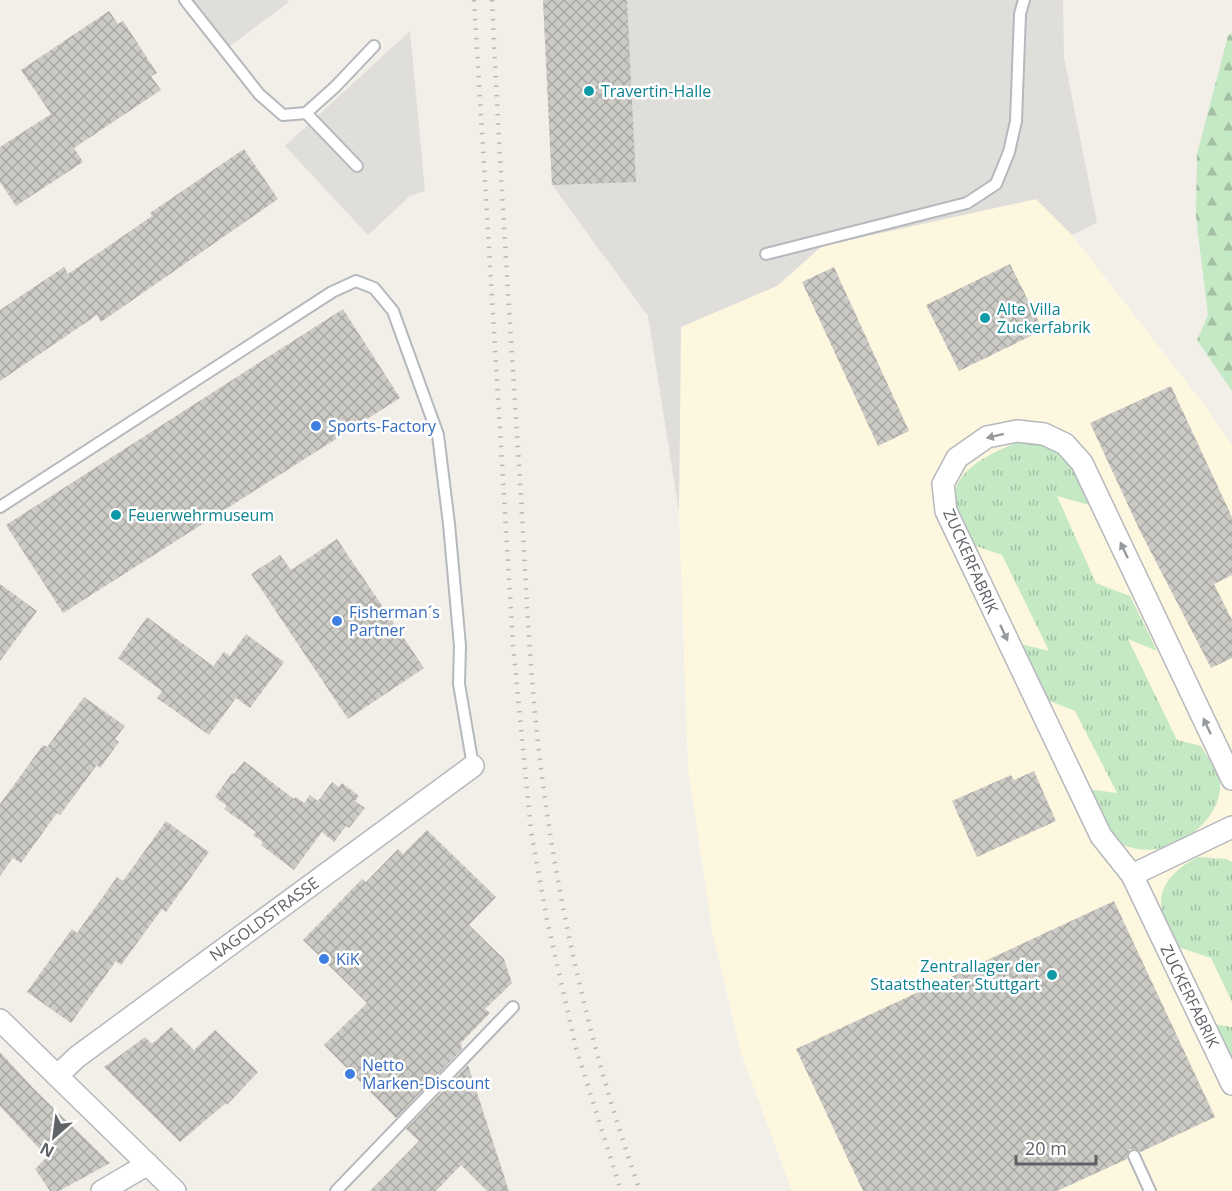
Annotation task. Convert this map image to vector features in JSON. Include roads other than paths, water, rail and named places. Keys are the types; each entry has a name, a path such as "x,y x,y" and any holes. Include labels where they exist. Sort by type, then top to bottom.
{"street":[{"name":"ZUCKERFABRIK","path":"1232,779 1082,462 1065,444 1044,434 1017,431 987,437 957,458 943,484 946,511 1101,836 1132,875 1232,1084"},
{"name":"NAGOLDSTRASSE","path":"57,1075 77,1057 473,766"},
{"path":"1132,875 1232,827"},
{"path":"0,1020 175,1191"},
{"path":"102,1191 148,1164"}],"lane":[{"path":"185,0 259,94 283,115 306,113 335,87 374,46"},
{"path":"766,254 968,203 996,184 1009,152 1016,121 1020,14 1024,0"},
{"path":"306,113 357,166"},
{"path":"0,507 332,292 356,281 374,288 393,311 438,435 460,646 459,684 473,766"},
{"path":"336,1191 513,1007"},
{"path":"1134,1156 1150,1191"}],"railway":[{"path":"474,0 513,645 531,831 547,920 576,1048 621,1191"},
{"path":"492,0 527,604 545,800 576,970 605,1081 640,1191"}],"place":[{"name":"Travertin-Halle","path":"589,91"},
{"name":"Alte Villa Zuckerfabrik","path":"985,318"},
{"name":"Sports-Factory","path":"316,426"},
{"name":"Feuerwehrmuseum","path":"116,515"},
{"name":"Fisherman´s Partner","path":"337,621"},
{"name":"KiK","path":"324,959"},
{"name":"Zentrallager der Staatstheater Stuttgart","path":"1052,975"},
{"name":"Netto Marken-Discount","path":"350,1074"}]}
